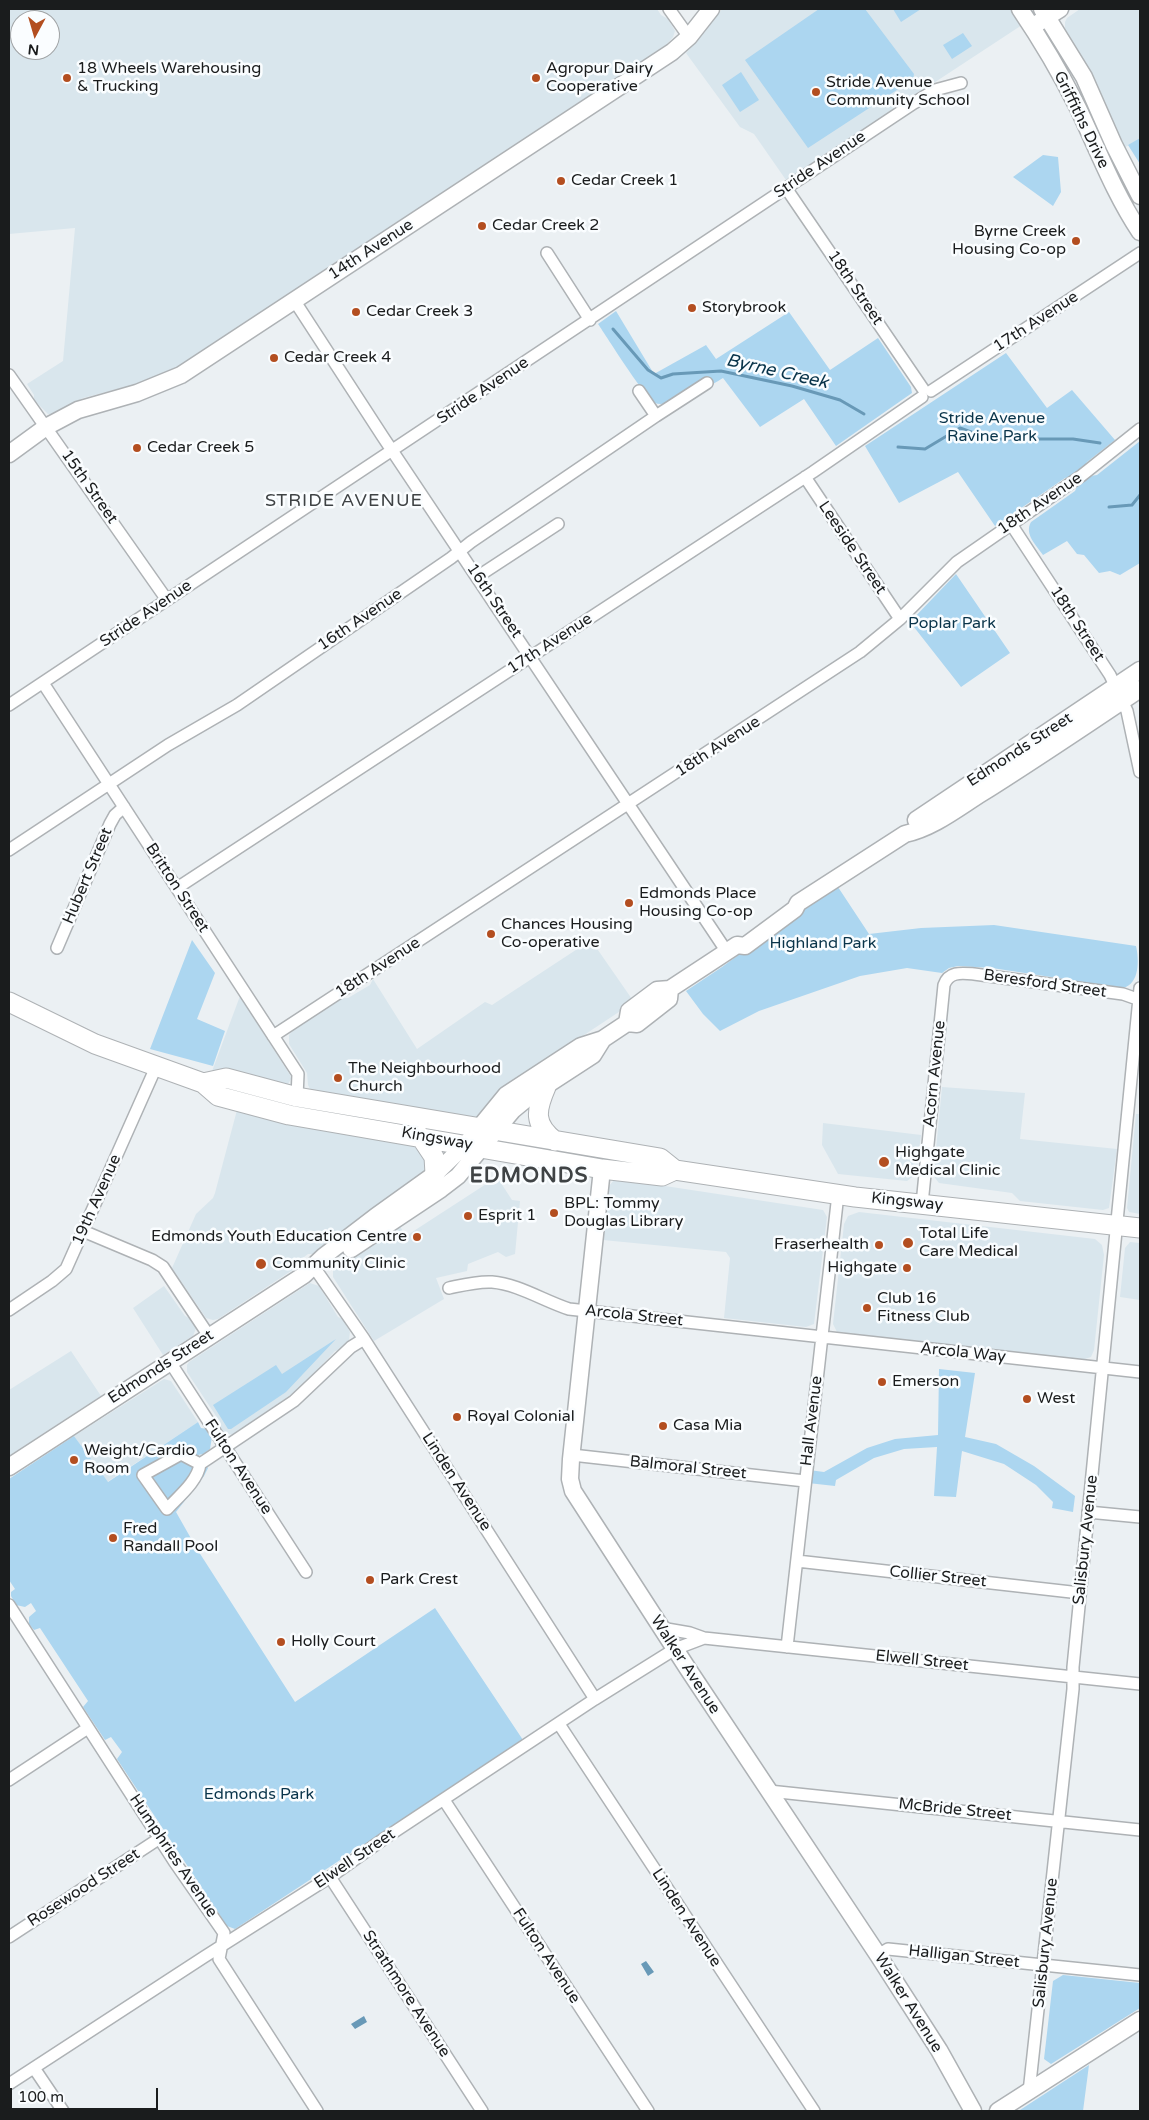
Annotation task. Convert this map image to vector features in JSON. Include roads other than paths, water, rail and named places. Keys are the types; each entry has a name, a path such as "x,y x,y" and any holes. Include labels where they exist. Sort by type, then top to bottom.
{"main road":[{"name":"Kingsway","path":"9,1002 70,1033 156,1067 203,1083 218,1096 290,1114 602,1169 662,1176 675,1170"},
{"name":"Kingsway","path":"203,1083 226,1078 297,1096 660,1158 675,1170 838,1194 1140,1228"},
{"path":"546,1087 537,1113 545,1133 555,1141"},
{"path":"420,1136 434,1157 435,1174"}],"street":[{"path":"669,9 689,37"},
{"name":"14th Avenue","path":"9,454 46,427 83,408 150,389 181,375 672,52 689,37 710,9"},
{"name":"Griffiths Drive","path":"1020,9 1077,107 1110,181 1140,232"},
{"path":"1032,27 1050,12"},
{"name":"Griffiths Drive","path":"1050,12 1084,76 1114,145 1140,196"},
{"name":"Stride Avenue","path":"9,705 935,90 961,83"},
{"name":"18th Street","path":"786,188 925,392"},
{"path":"547,253 590,320"},
{"name":"17th Avenue","path":"177,888 805,477 925,392 1140,253"},
{"name":"16th Street","path":"294,300 629,804 732,948"},
{"name":"15th Street","path":"9,375 167,600"},
{"name":"16th Avenue","path":"9,850 168,745 236,705 656,416 707,383"},
{"path":"639,391 656,416"},
{"name":"18th Avenue","path":"273,1036 860,652 900,619 957,562 1081,476 1140,429"},
{"name":"Leeside Street","path":"805,477 900,619"},
{"path":"477,577 558,524"},
{"name":"18th Street","path":"1011,524 1119,694"},
{"name":"Edmonds Street","path":"314,1267 329,1263 458,1176 474,1146 487,1129 506,1095 518,1086 581,1046 603,1039 627,1023 629,1011 657,990 670,989 732,948 745,946 794,909 798,903 905,834 917,831 943,817 1030,763 1119,694 1140,670"},
{"name":"Britton Street","path":"43,682 298,1074 297,1096"},
{"name":"Edmonds Street","path":"1119,694 1140,689"},
{"path":"1119,694 1126,711 1140,772"},
{"name":"Hubert Street","path":"57,948 110,824 115,815 124,807"},
{"name":"Beresford Street","path":"950,976 962,973 1140,996"},
{"name":"Acorn Avenue","path":"922,1204 944,984 950,976"},
{"name":"Salisbury Avenue","path":"1029,2092 1060,1822 1080,1593 1140,996"},
{"name":"Edmonds Street","path":"487,1129 593,1055 603,1039"},
{"name":"19th Avenue","path":"9,1310 52,1281 66,1269 156,1067"},
{"name":"Edmonds Street","path":"9,1467 314,1267 324,1256 403,1196 474,1146"},
{"name":"Walker Avenue","path":"602,1169 570,1480 576,1497 878,1955 939,2050 973,2111"},
{"name":"Hall Avenue","path":"787,1647 838,1194"},
{"path":"83,1231 152,1260 163,1267 209,1336"},
{"name":"Linden Avenue","path":"314,1267 364,1339 595,1699"},
{"name":"Arcola Street","path":"449,1288 492,1282 513,1287 569,1309 823,1337"},
{"name":"Arcola Way","path":"823,1337 1103,1368"},
{"path":"200,1464 181,1454 143,1475 167,1509 187,1486 199,1469 200,1464 294,1401 351,1347 364,1339"},
{"name":"Fulton Avenue","path":"170,1362 306,1572"},
{"path":"1103,1368 1140,1372"},
{"name":"Balmoral Street","path":"572,1455 805,1481"},
{"path":"1088,1512 1140,1518"},
{"name":"Collier Street","path":"796,1561 1080,1593"},
{"name":"Humphries Avenue","path":"9,1605 13,1621 88,1728 224,1933 219,1959 317,2111"},
{"name":"Elwell Street","path":"661,1628 690,1633 704,1638 1140,1684"},
{"name":"Elwell Street","path":"9,2084 330,1877 595,1699 675,1649 704,1638"},
{"name":"Linden Avenue","path":"559,1724 814,2111"},
{"path":"9,1780 88,1728"},
{"name":"McBride Street","path":"769,1790 1140,1830"},
{"name":"Fulton Avenue","path":"444,1800 648,2111"},
{"name":"Rosewood Street","path":"9,1937 160,1838"},
{"name":"Strathmore Avenue","path":"330,1877 482,2111"},
{"name":"Halligan Street","path":"878,1955 888,1949 1140,1975"},
{"path":"998,2111 1140,2020"},
{"path":"34,2068 62,2111"}],"waterway":[{"name":"Byrne Creek","path":"613,329 648,370 661,378 673,374 721,371 792,386 840,400 864,414"},
{"name":"Byrne Creek","path":"898,447 925,449 960,428 990,439 1073,439 1100,443"},
{"name":"Byrne Creek","path":"1109,507 1132,505 1140,495"}],"place":[{"name":"18 Wheels Warehousing & Trucking","path":"67,78"},
{"name":"Agropur Dairy Cooperative","path":"536,78"},
{"name":"Stride Avenue Community School","path":"816,92"},
{"name":"Cedar Creek 1","path":"561,181"},
{"name":"Cedar Creek 2","path":"482,226"},
{"name":"Byrne Creek Housing Co-op","path":"1076,241"},
{"name":"Storybrook","path":"692,308"},
{"name":"Cedar Creek 3","path":"356,312"},
{"name":"Cedar Creek 4","path":"274,358"},
{"name":"Cedar Creek 5","path":"137,448"},
{"name":"Edmonds Place Housing Co-op","path":"629,903"},
{"name":"Chances Housing Co-operative","path":"491,934"},
{"name":"The Neighbourhood Church","path":"338,1078"},
{"name":"Highgate Medical Clinic","path":"884,1162"},
{"name":"BPL: Tommy Douglas Library","path":"554,1213"},
{"name":"Esprit 1","path":"468,1216"},
{"name":"Edmonds Youth Education Centre","path":"417,1237"},
{"name":"Total Life Care Medical","path":"908,1243"},
{"name":"Fraserhealth","path":"879,1245"},
{"name":"Community Clinic","path":"261,1264"},
{"name":"Highgate","path":"907,1268"},
{"name":"Club 16 Fitness Club","path":"867,1308"},
{"name":"Emerson","path":"882,1382"},
{"name":"West","path":"1027,1399"},
{"name":"Royal Colonial","path":"457,1417"},
{"name":"Casa Mia","path":"663,1426"},
{"name":"Weight/Cardio Room","path":"74,1460"},
{"name":"Fred Randall Pool","path":"113,1538"},
{"name":"Park Crest","path":"370,1580"},
{"name":"Holly Court","path":"281,1642"}],"district":[{"name":"STRIDE AVENUE","path":"344,501"},
{"name":"EDMONDS","path":"529,1176"}],"park label":[{"name":"Stride Avenue Ravine Park","path":"992,428"},
{"name":"Poplar Park","path":"952,624"},
{"name":"Highland Park","path":"823,944"},
{"name":"Edmonds Park","path":"259,1795"}]}
